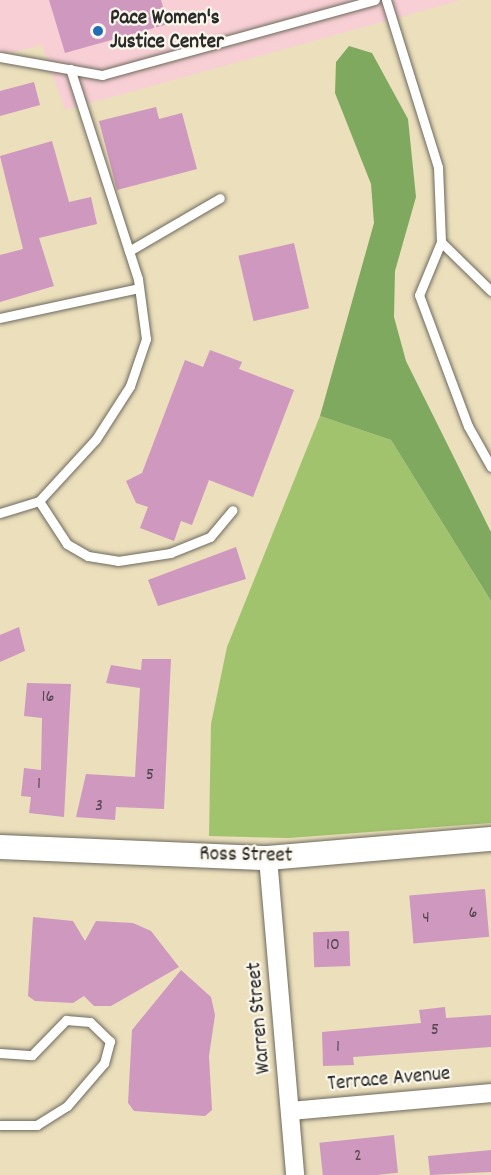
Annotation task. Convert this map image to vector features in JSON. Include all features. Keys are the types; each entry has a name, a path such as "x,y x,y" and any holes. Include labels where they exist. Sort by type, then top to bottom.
{"street":[{"name":"Ross Street","path":"0,847 268,858 491,839"},
{"name":"Warren Street","path":"268,858 295,1175"},
{"name":"Terrace Avenue","path":"291,1111 491,1093"}],"lane":[{"path":"0,57 110,74 375,0"},
{"path":"386,0 438,167 441,242 418,295 468,426 491,467"},
{"path":"0,513 39,501 96,439 130,386 146,339 139,288 129,251 70,69"},
{"path":"129,251 220,198"},
{"path":"441,242 491,291"},
{"path":"0,318 139,288"},
{"path":"39,501 67,544 88,556 118,561 170,553 210,537 233,510"},
{"path":"0,1053 32,1055 66,1020 90,1022 110,1041 104,1063 67,1106 37,1125 0,1125"}],"shaded area":[{"path":"0,0 461,0 65,110 42,45 0,55"}],"green space":[{"path":"349,46 372,53 408,119 416,197 395,271 394,317 406,361 491,532 491,601 391,440 320,416 374,223 371,184 335,93 336,62"},
{"path":"320,416 391,440 491,601 491,823 289,838 209,836 211,724 227,647"}],"building":[{"name":"Pace Women's Justice Center","path":"49,0 161,0 168,24 65,53"},
{"path":"34,82 40,105 0,116 0,91"},
{"path":"156,107 159,119 182,113 197,169 117,190 99,121"},
{"path":"52,141 69,202 91,197 97,224 39,238 54,286 0,302 0,255 23,249 0,156"},
{"path":"294,243 309,308 254,321 238,256"},
{"path":"210,350 242,362 239,369 294,390 253,497 209,480 192,525 181,521 174,541 140,528 148,507 136,503 126,481 142,473 185,360 203,367"},
{"path":"236,547 246,579 158,606 148,580"},
{"path":"19,627 25,651 0,662 0,635"},
{"path":"142,659 171,659 164,809 116,807 115,820 76,817 86,774 135,777 140,688 106,683 111,665 141,670"},
{"path":"27,683 71,684 64,817 29,813 31,797 21,796 24,768 41,770 42,718 24,716"},
{"path":"485,889 489,937 413,943 409,896"},
{"path":"33,917 73,921 85,941 96,921 133,923 151,931 179,967 111,1006 94,1006 84,996 73,1003 35,1001 28,996"},
{"path":"349,931 350,966 314,967 313,932"},
{"path":"181,970 211,997 215,1015 209,1056 212,1110 205,1116 134,1111 128,1103 132,1030"},
{"path":"445,1007 446,1018 491,1015 491,1047 353,1057 354,1065 323,1066 322,1032 421,1023 419,1010"},
{"path":"394,1135 398,1173 323,1175 319,1143"},
{"path":"491,1150 491,1172 430,1175 428,1156"}],"place":[{"name":"Pace Women's Justice Center","path":"98,31"}]}
